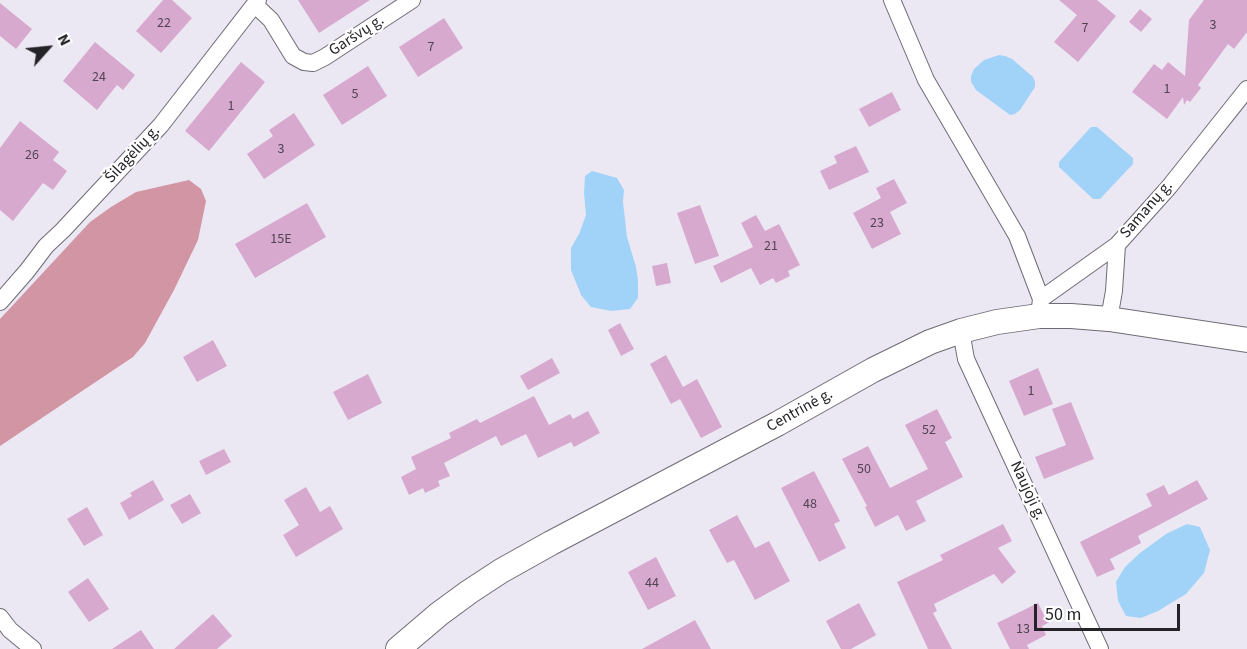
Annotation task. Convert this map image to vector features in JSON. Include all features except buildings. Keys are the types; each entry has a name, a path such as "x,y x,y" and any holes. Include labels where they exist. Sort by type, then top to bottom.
{"main road":[{"name":"Centrinė g.","path":"398,649 439,614 511,566 873,370 922,346 961,331 1040,308 1071,316 1109,319 1247,340"}],"street":[{"name":"Garšvų g.","path":"256,2 271,20 293,56 304,62 314,63 412,0"},
{"path":"892,0 926,80 1017,236 1040,308"},
{"name":"Šilagėlių g.","path":"0,302 27,272 46,246 161,125 256,2"},
{"name":"Samanų g.","path":"1040,308 1117,245 1169,187 1247,89"},
{"path":"1109,319 1114,291 1117,245"},
{"name":"Naujoji g.","path":"961,331 966,359 1100,649"},
{"path":"0,617 10,630 33,649"}],"shaded area":[{"path":"189,180 201,189 206,201 198,240 145,343 133,357 0,446 0,319 90,222 136,192"}],"water":[{"path":"999,55 1012,59 1033,77 1035,82 1035,87 1015,114 1010,115 976,90 971,82 974,69 984,60"},
{"path":"1091,127 1097,127 1133,158 1133,164 1100,199 1093,199 1059,167 1059,162"},
{"path":"592,171 617,178 624,190 627,237 638,281 638,298 630,309 611,311 591,307 581,295 571,270 571,248 586,215 585,176"},
{"path":"1187,524 1200,527 1210,550 1204,573 1186,594 1158,611 1141,618 1126,616 1118,601 1116,582 1125,567 1166,534"}]}
